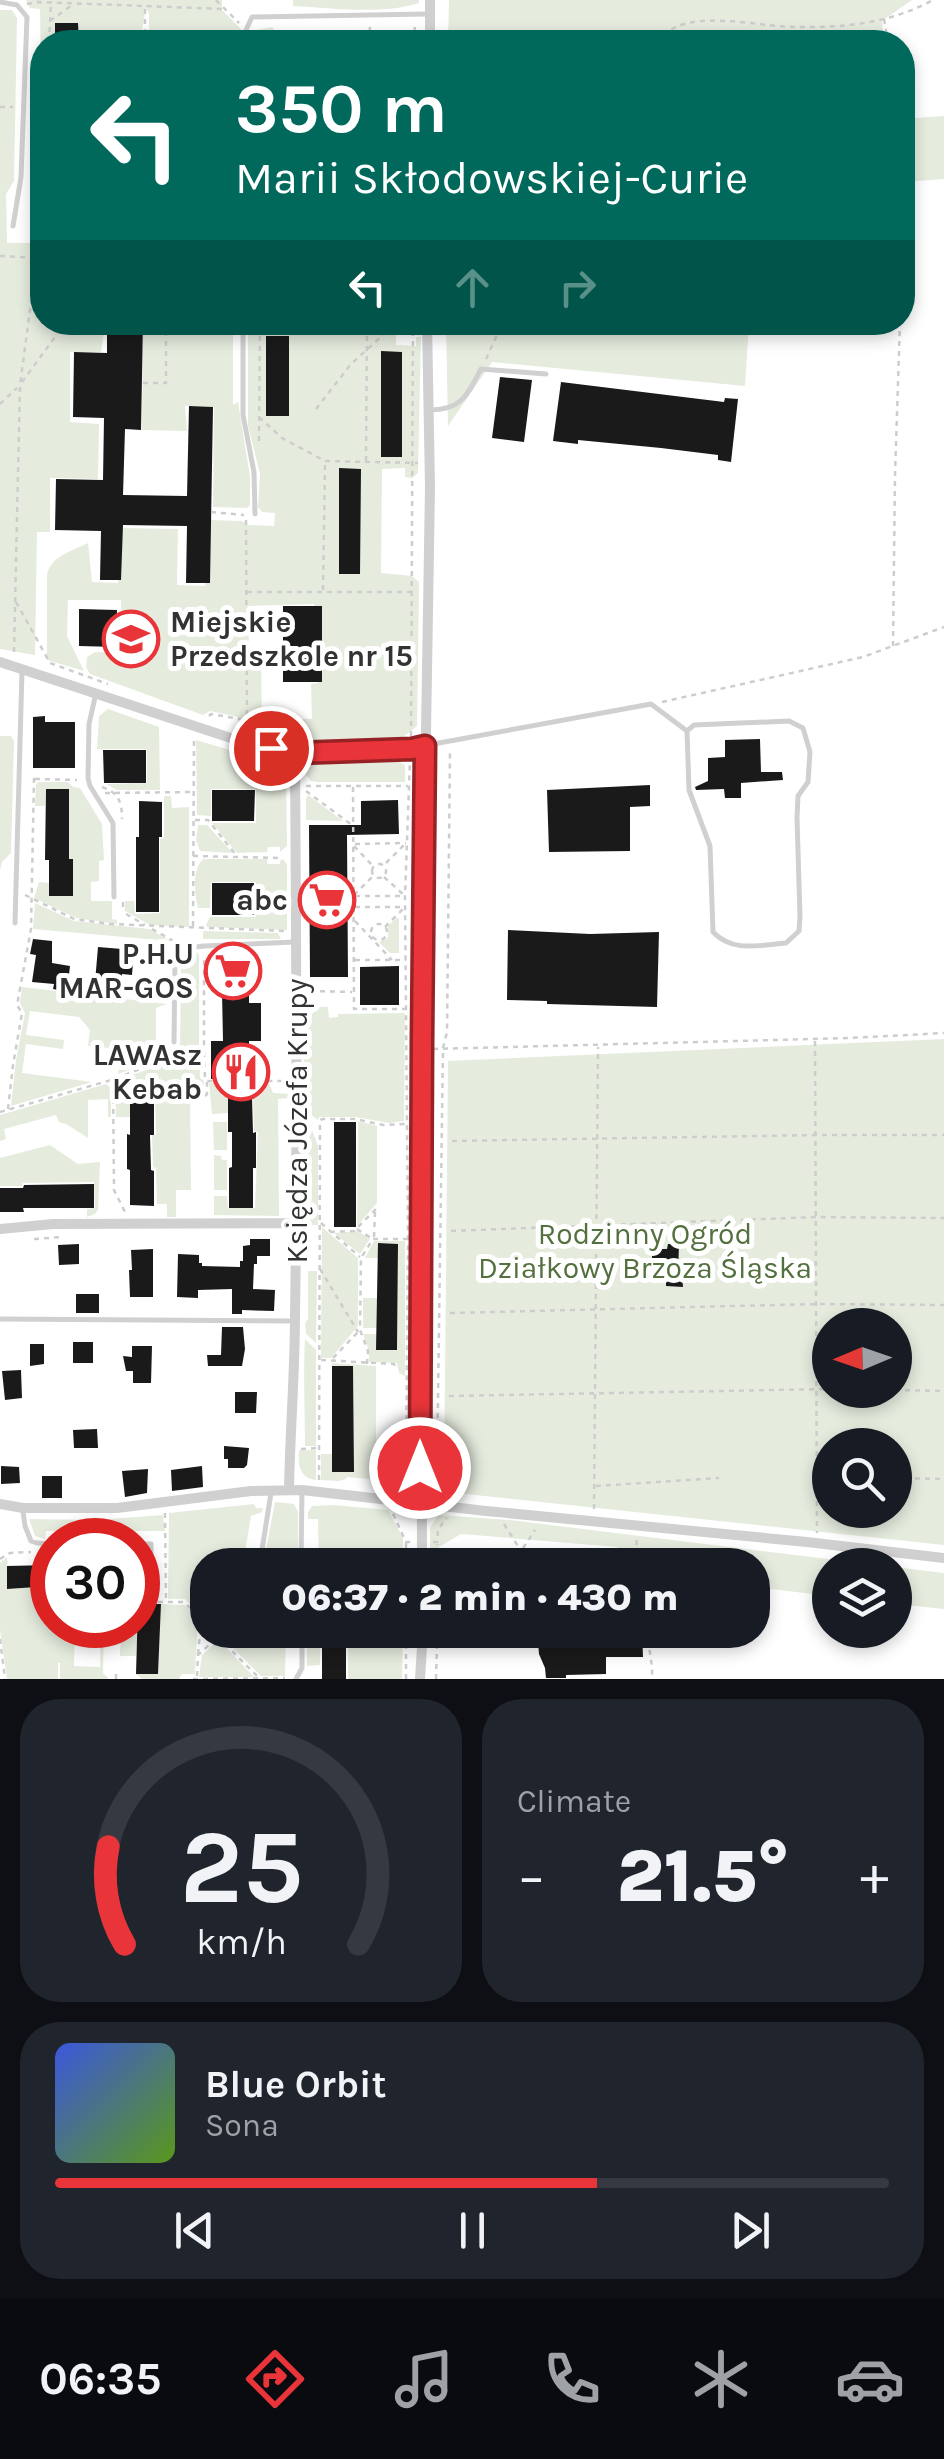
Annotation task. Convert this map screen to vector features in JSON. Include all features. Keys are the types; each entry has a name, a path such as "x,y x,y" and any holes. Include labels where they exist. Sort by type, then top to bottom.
{"street":[{"path":"430,0 430,30"},
{"path":"422,1548 422,1049 430,463 427,335"},
{"path":"0,662 246,743 296,753 425,746"},
{"name":"Księdza Józefa Krupy","path":"289,1490 296,1321 296,753"},
{"path":"0,1229 53,1224 296,1223"},
{"path":"0,1504 23,1508 117,1508 271,1490 302,1490 944,1558"},
{"path":"420,1679 422,1648"}],"lane":[{"path":"0,2 17,5 27,17 21,177 13,226"},
{"path":"246,30 252,17 430,14"},
{"path":"243,335 243,415 254,472 255,514"},
{"path":"427,410 454,407 465,398 481,369 546,374"},
{"path":"15,923 22,668"},
{"path":"96,694 89,724 88,778 112,823 114,897"},
{"path":"425,746 651,704 688,732"},
{"path":"789,721 803,728 810,752 808,782 798,796 799,931 786,943 736,946 722,942 713,932 710,846 689,790 688,732 694,725 789,721"},
{"path":"174,1042 175,958 180,949 298,942"},
{"path":"0,1319 296,1321"},
{"path":"262,1548 271,1490"},
{"path":"301,1548 302,1490"},
{"path":"23,1508 30,1538"},
{"path":"296,1679 302,1668 302,1648"}],"path":[{"path":"203,0 203,9"},
{"path":"216,0 246,30"},
{"path":"671,30 706,22 798,28 856,24 884,20 933,0"},
{"path":"17,5 38,1 225,9"},
{"path":"49,30 51,3"},
{"path":"49,22 73,4"},
{"path":"145,7 145,30"},
{"path":"370,15 370,30"},
{"path":"884,20 886,30"},
{"path":"0,107 12,107"},
{"path":"0,256 30,258"},
{"path":"14,656 20,385 30,322"},
{"path":"0,404 20,385 57,335"},
{"path":"143,383 166,383 166,335"},
{"path":"259,444 260,335"},
{"path":"366,335 366,462"},
{"path":"316,408 351,364 383,335"},
{"path":"389,1483 401,1480 406,1467 405,896 412,749 414,335"},
{"path":"481,369 496,335"},
{"path":"893,646 900,335"},
{"path":"259,417 282,438 325,461 430,463"},
{"path":"323,592 325,461"},
{"path":"211,512 255,514"},
{"path":"245,514 246,743"},
{"path":"245,592 412,592"},
{"path":"15,600 50,663 123,689"},
{"path":"651,704 863,657 944,627"},
{"path":"204,719 211,714 246,720"},
{"path":"193,928 194,738"},
{"path":"450,742 447,1032 443,1048 434,1468 440,1485 460,1495"},
{"path":"8,1109 22,1013 17,1005 31,929 32,898 34,779 18,779"},
{"path":"353,826 300,786 410,786"},
{"path":"353,787 354,1009 406,1010"},
{"path":"94,793 193,792"},
{"path":"193,820 208,820 237,856"},
{"path":"353,844 406,843"},
{"path":"373,866 384,865 406,843"},
{"path":"353,844 373,866"},
{"path":"193,856 290,858"},
{"path":"384,865 384,876"},
{"path":"373,866 373,876"},
{"path":"354,896 373,876"},
{"path":"373,876 384,876"},
{"path":"384,876 405,896"},
{"path":"354,896 405,896"},
{"path":"32,898 74,919 148,927 289,931"},
{"path":"354,908 405,907"},
{"path":"385,927 405,907"},
{"path":"122,911 186,947"},
{"path":"354,920 392,960"},
{"path":"374,926 385,927 384,938 372,938 374,926"},
{"path":"354,960 406,960"},
{"path":"297,991 354,992"},
{"path":"422,1049 944,1033"},
{"path":"816,1038 816,1308"},
{"path":"594,1510 598,1044"},
{"path":"204,1052 208,1094 204,1096"},
{"path":"0,1112 110,1080 114,1190 127,1218"},
{"path":"207,1081 282,1081 290,1086"},
{"path":"318,1482 320,1120 355,1118 383,1125 408,1124"},
{"path":"452,1141 944,1135"},
{"path":"330,1232 354,1231 376,1209 375,1235 361,1258 359,1331 331,1360"},
{"path":"451,1231 816,1218 944,1218"},
{"path":"312,1228 320,1225"},
{"path":"320,1225 361,1258"},
{"path":"357,1228 373,1239 408,1239"},
{"path":"20,1240 59,1237"},
{"path":"320,1267 359,1331 368,1351 367,1364"},
{"path":"450,1313 944,1304"},
{"path":"319,1360 396,1366"},
{"path":"448,1396 812,1389"},
{"path":"912,1390 944,1390"},
{"path":"297,1448 318,1448"},
{"path":"595,1486 719,1478"},
{"path":"912,1478 944,1479"},
{"path":"390,1508 406,1548"},
{"path":"165,1511 166,1602"},
{"path":"435,1548 438,1529 446,1518 459,1516"},
{"path":"522,1548 544,1516"},
{"path":"500,1518 520,1548"},
{"path":"636,1548 638,1525"},
{"path":"817,1528 817,1534"},
{"path":"406,1542 413,1542"},
{"path":"0,1559 10,1553 30,1552"},
{"path":"160,1602 184,1602 190,1608"},
{"path":"0,1639 4,1679"},
{"path":"199,1648 196,1679 285,1678"},
{"path":"198,1655 206,1648"},
{"path":"229,1648 259,1678"},
{"path":"406,1648 406,1679"},
{"path":"436,1679 437,1648"},
{"path":"648,1648 652,1679"}],"green space":[{"path":"26,0 222,0 222,10 242,30 149,30 146,8 142,30 40,30 40,9 30,8"},
{"path":"293,0 419,3 357,10 293,6"},
{"path":"449,0 912,0 882,21 883,30 448,30"},
{"path":"0,10 12,10 17,18 14,181 6,194 7,243 30,243 30,335 103,335 101,352 70,352 70,422 99,424 98,479 50,478 50,532 37,532 35,655 0,649"},
{"path":"944,116 944,179 915,181 915,118"},
{"path":"143,335 233,335 233,405 238,402 250,477 250,505 213,507 214,407 185,406 187,431 142,430"},
{"path":"248,335 396,335 396,345 416,346 416,337 421,337 418,473 412,478 405,477 405,468 382,469 381,573 412,576 419,582 417,726 403,737 295,741 277,734 277,718 312,719 311,684 318,683 314,604 248,606 249,647 261,656 262,731 239,726 238,717 210,711 203,715 90,674 87,657 95,652 122,653 121,600 68,600 67,636 84,671 47,660 48,570 62,556 88,543 92,582 118,583 119,528 178,529 177,585 205,586 208,520 274,526 275,513 262,512 258,507 260,474 248,426"},
{"path":"446,335 748,335 745,386 492,362 448,426"},
{"path":"108,709 159,727 160,790 117,790 106,784 147,783 147,749 97,749 99,716"},
{"path":"0,736 11,736 14,741 11,853 0,870"},
{"path":"196,740 280,765 286,777 287,846 280,852 280,847 268,847 267,852 237,853 212,823 256,823 256,789 211,789 211,816 197,815"},
{"path":"395,760 405,765 405,782 317,782 306,775 312,762"},
{"path":"38,782 68,782 80,788 102,824 104,860 99,861 99,881 91,882 91,901 112,901 112,919 117,924 76,918 34,898 39,882 49,883 49,896 73,896 69,789 46,789 45,806 35,806"},
{"path":"308,795 343,821 306,820"},
{"path":"164,796 171,796 172,808 189,807 189,927 150,925 125,911 125,901 134,901 135,914 160,913"},
{"path":"198,825 207,825 233,853 200,851 196,840"},
{"path":"203,859 267,859 267,864 284,860 287,930 207,927 210,917 256,917 256,882 211,882 210,908 198,908 196,875"},
{"path":"35,903 74,921 150,929 170,941 33,929"},
{"path":"396,918 399,953 390,953 379,942 388,938 388,926"},
{"path":"203,931 278,933 281,939 203,939"},
{"path":"197,952 199,1049 180,1051 181,961"},
{"path":"22,987 167,1004 156,1008 156,1060 118,1074 122,1049 88,1046 90,1030 79,1017 30,1011 26,1035 64,1040 63,1049 26,1044 22,1073 92,1082 11,1106 25,1013 20,1003"},
{"path":"320,1007 328,1007 329,1018 338,1014 405,1013 404,1121 389,1123 355,1117 318,1120 310,1114 304,1104 304,1015 311,1015"},
{"name":"Rodzinny Ogród Działkowy Brzoza Śląska","path":"944,1039 944,1545 466,1494 444,1484 448,1061"},
{"path":"199,1055 205,1096 190,1097 191,1190 176,1190 176,1217 167,1217 167,1204 157,1204 153,1167 155,1097 130,1097 130,1117 116,1117 115,1083 186,1056"},
{"path":"209,1083 269,1083 273,1093 289,1094 289,1098 278,1099 279,1216 214,1215 214,1196 227,1196 228,1208 255,1208 258,1132 254,1131 253,1096 228,1096 228,1113 212,1114"},
{"path":"106,1084 111,1088 111,1117 108,1099 88,1100 88,1138 59,1122 56,1115 4,1129 6,1139 0,1141 0,1115"},
{"path":"302,1116 307,1117 318,1146 318,1225 302,1225"},
{"path":"358,1121 377,1126 377,1203 357,1226"},
{"path":"213,1122 227,1122 227,1150 214,1150"},
{"path":"50,1145 78,1164 100,1162 95,1214 87,1217 87,1209 95,1208 94,1182 0,1186 0,1158"},
{"path":"214,1155 227,1160 227,1190 214,1190"},
{"path":"411,1199 417,1204 414,1376 410,1376"},
{"path":"322,1227 358,1258 358,1326 331,1358 321,1358"},
{"path":"358,1231 370,1239 360,1254 334,1233"},
{"path":"374,1241 405,1241 405,1376 399,1373 397,1363 369,1362 363,1334 376,1334 397,1349 398,1244 378,1243 378,1258 365,1258"},
{"path":"308,1271 317,1271 316,1343 306,1334"},
{"path":"363,1298 377,1298 377,1328 363,1328"},
{"path":"305,1339 316,1350 316,1446 305,1446"},
{"path":"332,1363 376,1366 376,1463 386,1464 380,1480 321,1480 321,1454 332,1454 354,1471 353,1367"},
{"path":"299,1450 316,1450 316,1480 303,1473"},
{"path":"275,1502 294,1504 298,1512 298,1548 266,1548"},
{"path":"254,1504 263,1508 251,1516 246,1548 190,1548 190,1604 185,1599 168,1599 169,1513"},
{"path":"312,1506 388,1510 403,1538 403,1548 319,1548 318,1519 308,1519"},
{"path":"163,1515 165,1531 160,1531 160,1518 123,1518"},
{"path":"438,1515 738,1548 617,1548 461,1534 439,1548 430,1548 430,1528"},
{"path":"770,1552 812,1557 812,1594 770,1589"},
{"path":"7,1557 8,1589 30,1588 30,1648 74,1648 74,1666 100,1667 100,1648 104,1648 103,1673 109,1679 60,1679 58,1663 58,1679 7,1679 0,1630 0,1563"},
{"path":"912,1569 944,1573 944,1609 912,1606"},
{"path":"161,1604 185,1605 190,1610 190,1648 196,1648 195,1674 182,1674 179,1679 142,1679 136,1674 158,1674"},
{"path":"120,1648 137,1648 136,1656 120,1656"},
{"path":"210,1648 227,1648 254,1677 199,1677 202,1655"},
{"path":"233,1648 286,1648 285,1676 261,1676"},
{"path":"307,1648 320,1648 320,1665 307,1666"},
{"path":"348,1648 403,1648 402,1679 348,1679"}],"building":[{"path":"55,23 78,23 78,30 55,30"},
{"path":"107,335 143,335 141,430 125,429 123,495 187,496 189,406 213,407 210,583 186,583 187,526 123,525 121,580 100,580 101,531 55,530 56,479 103,480 104,418 73,417 74,352 107,353"},
{"path":"266,336 289,336 289,416 266,416"},
{"path":"381,351 402,352 402,457 381,457"},
{"path":"500,377 532,380 524,442 492,438"},
{"path":"561,382 724,402 725,398 738,399 731,462 718,460 718,455 661,448 553,441"},
{"path":"339,468 361,469 360,574 339,574"},
{"path":"283,606 322,606 322,682 283,682"},
{"path":"79,609 117,610 116,647 79,646"},
{"path":"45,716 45,722 75,722 75,768 33,768 33,717"},
{"path":"760,739 761,772 782,772 783,780 741,783 741,798 725,798 724,789 696,790 708,781 708,758 725,757 725,740"},
{"path":"103,750 146,750 146,783 104,783"},
{"path":"650,785 650,806 630,807 630,851 549,852 547,790"},
{"path":"46,789 69,789 73,896 49,896"},
{"path":"212,790 255,790 254,821 212,821"},
{"path":"398,800 399,834 347,835 348,977 310,977 309,825 361,825 361,801"},
{"path":"139,801 162,802 159,912 136,912"},
{"path":"212,883 254,883 254,915 212,915"},
{"path":"508,930 659,932 657,1007 507,1000"},
{"path":"33,939 52,941 52,963 70,966 67,992 53,989 54,984 32,982 36,955 30,954"},
{"path":"98,947 134,950 132,975 122,974 121,990 103,989 104,982 95,982"},
{"path":"211,953 249,953 249,1003 261,1003 261,1041 249,1041 249,1097 253,1133 256,1132 253,1208 229,1208 232,1132 228,1132 228,1079 211,1079 211,1041 223,1041 222,991 211,991"},
{"path":"399,966 399,1005 360,1005 360,967"},
{"path":"130,1099 154,1100 154,1135 150,1135 154,1206 130,1205"},
{"path":"334,1122 356,1122 356,1227 334,1227"},
{"path":"94,1184 94,1208 23,1208 24,1212 0,1212 0,1188"},
{"path":"250,1239 270,1239 270,1256 257,1256 254,1264 253,1289 275,1290 274,1311 242,1310 242,1314 232,1314 232,1289 198,1290 198,1298 177,1297 178,1254 199,1255 202,1266 240,1267 243,1246 250,1245"},
{"path":"378,1243 398,1244 397,1350 376,1350"},
{"path":"79,1244 79,1264 59,1265 58,1245"},
{"path":"668,1244 679,1244 678,1275 682,1275 683,1287 666,1286 666,1274 656,1274 652,1249 667,1249"},
{"path":"153,1249 153,1297 130,1297 131,1250"},
{"path":"76,1294 99,1294 99,1313 76,1313"},
{"path":"222,1327 243,1327 242,1366 208,1366 207,1355 221,1355"},
{"path":"73,1342 93,1342 93,1363 73,1363"},
{"path":"30,1344 44,1344 44,1364 30,1366"},
{"path":"132,1346 152,1346 151,1383 133,1383 133,1371 126,1371 123,1356 132,1357"},
{"path":"332,1366 353,1366 354,1472 332,1472"},
{"path":"21,1370 22,1398 5,1400 2,1371"},
{"path":"235,1392 257,1392 256,1413 235,1413"},
{"path":"97,1429 98,1448 74,1448 73,1430"},
{"path":"224,1446 249,1448 247,1465 228,1468"},
{"path":"1,1466 19,1467 20,1483 1,1484"},
{"path":"202,1466 203,1487 172,1491 171,1470"},
{"path":"148,1469 147,1493 125,1497 122,1471"},
{"path":"42,1476 62,1476 62,1498 42,1498"},
{"path":"30,1565 30,1587 7,1589 7,1566"},
{"path":"137,1648 159,1648 158,1674 136,1674"},
{"path":"322,1648 346,1648 346,1679 322,1679"},
{"path":"538,1648 643,1648 643,1657 606,1657 606,1674 546,1678"}],"place":[{"name":"Miejskie Przedszkole nr 15","path":"131,639"},
{"name":"abc","path":"327,900"},
{"name":"P.H.U MAR-GOS","path":"233,971"},
{"name":"LAWAsz Kebab","path":"241,1072"}],"route":[{"path":"271,748 296,753 425,746 420,1468"}]}
